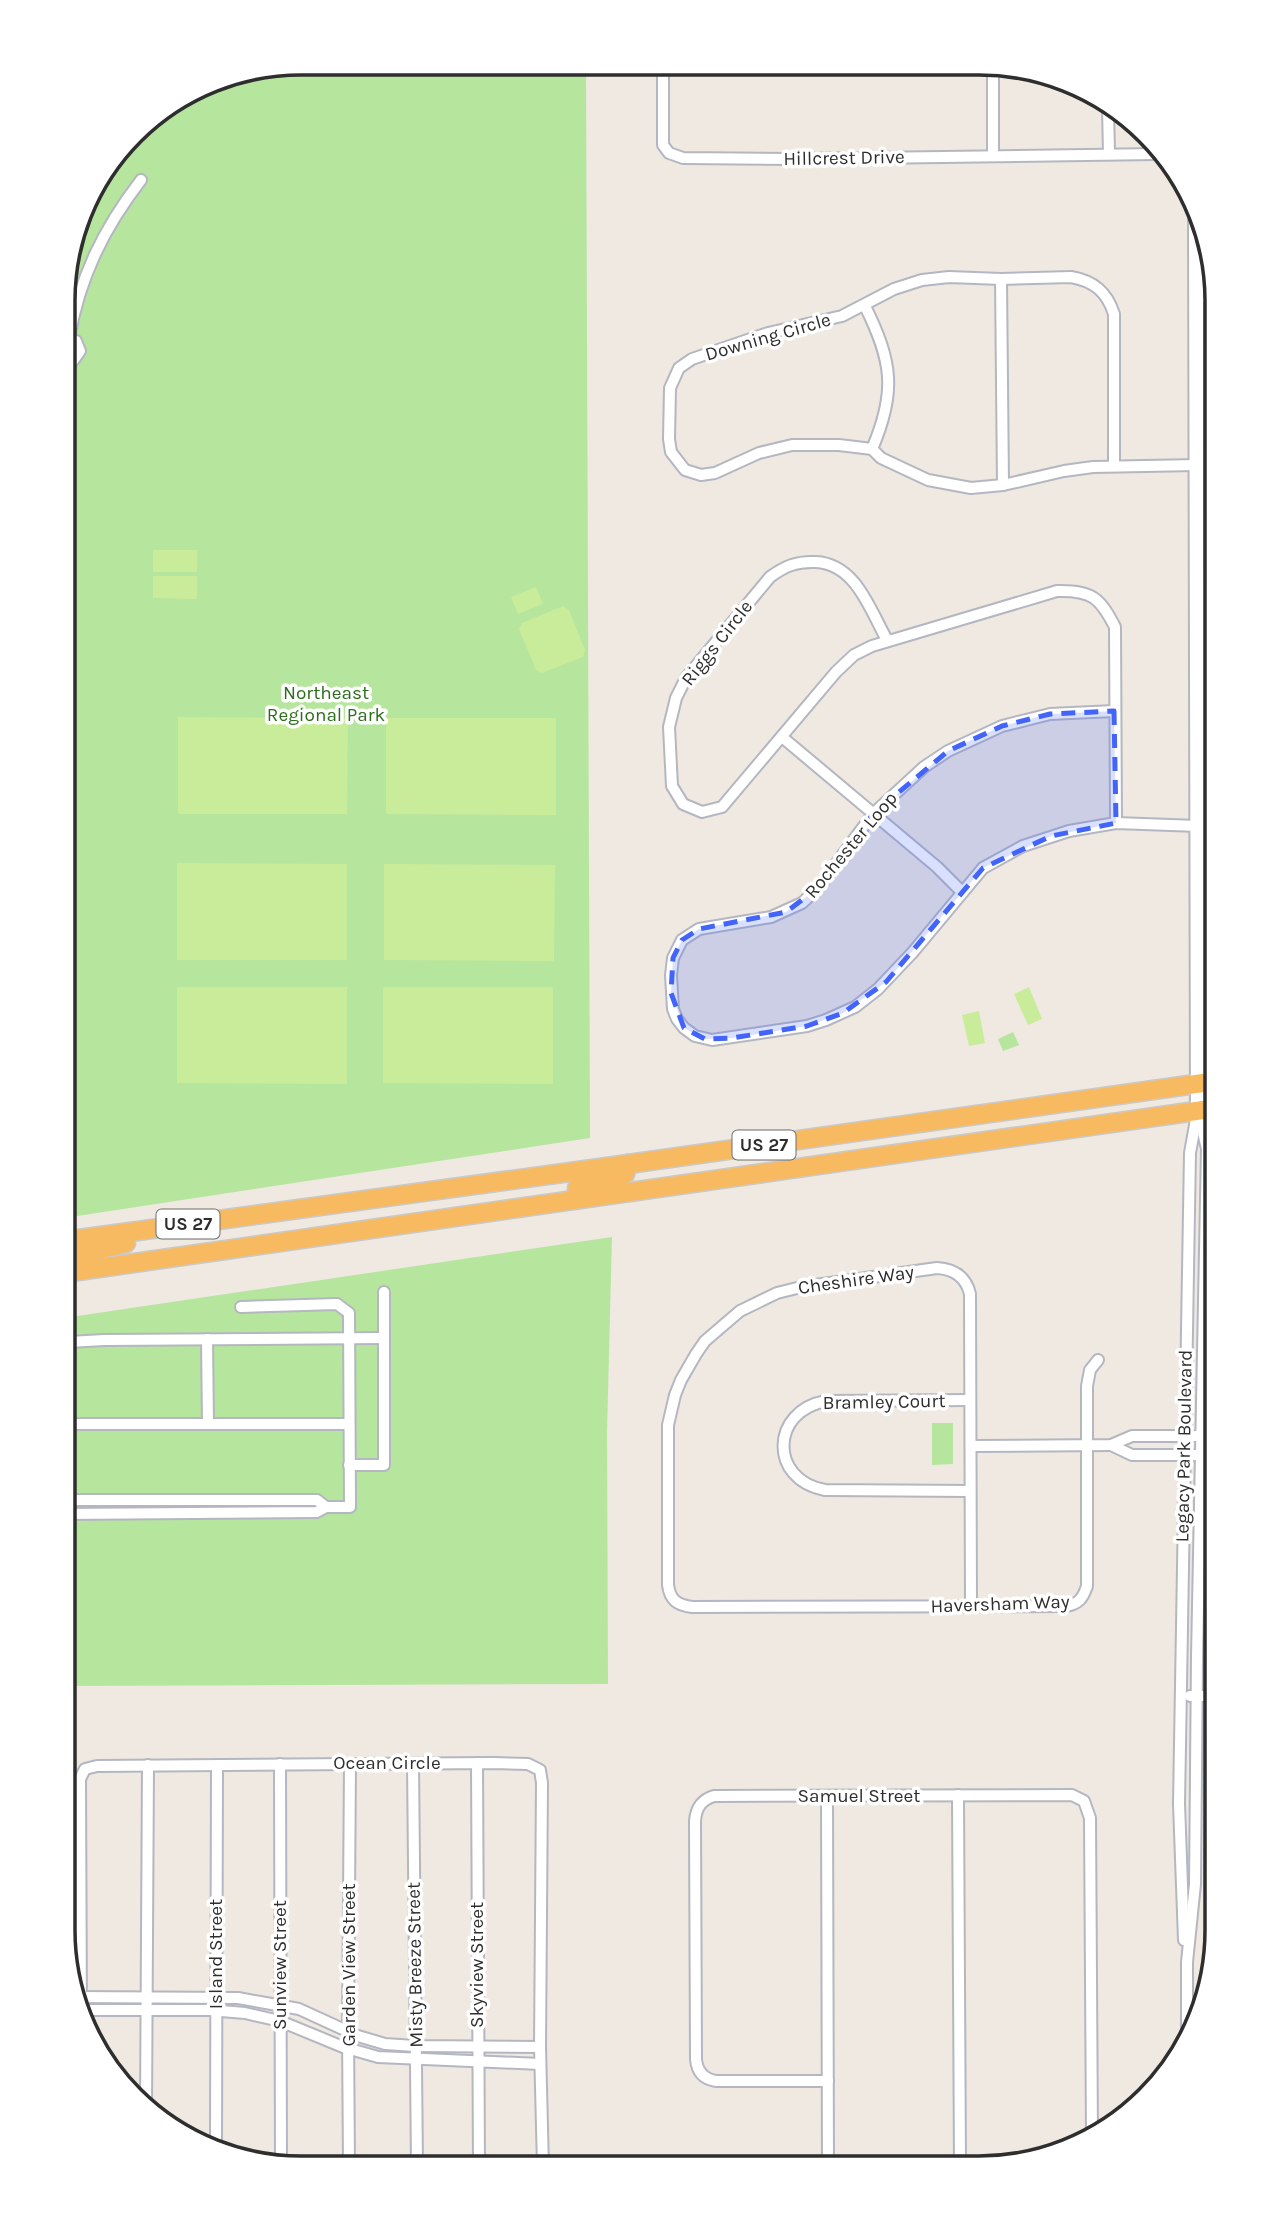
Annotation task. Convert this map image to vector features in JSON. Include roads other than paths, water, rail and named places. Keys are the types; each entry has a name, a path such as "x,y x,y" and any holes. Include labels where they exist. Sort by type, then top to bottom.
{"highway":[{"name":"US 27","path":"75,1240 1205,1082"},
{"name":"US 27","path":"75,1271 1205,1110"},
{"path":"444,1218 472,1208 538,1198 610,1181 625,1174 628,1164"},
{"path":"75,1255 115,1245 220,1229 240,1217"}],"street":[{"name":"Hillcrest Drive","path":"663,75 663,145 669,153 678,157 792,159 1150,154"},
{"path":"993,76 993,155"},
{"path":"1108,116 1108,154"},
{"path":"75,308 96,250 113,219 141,180"},
{"path":"1196,243 1198,1111"},
{"path":"1001,279 1003,485"},
{"name":"Downing Circle","path":"1114,465 1114,318 1110,303 1099,289 1082,279 922,280 894,289 842,316 768,333 686,362 676,373 670,388 671,452 680,466 691,473 701,475 715,473 759,453 792,445 839,445 872,449 881,458 936,482 971,488 1003,485 1064,471 1114,465 1197,466"},
{"path":"1197,291 1204,287"},
{"path":"1197,291 1205,297"},
{"path":"865,306 881,337 889,379 885,414 872,449"},
{"path":"75,341 80,351 75,358"},
{"name":"Riggs Circle","path":"887,640 855,583 843,570 827,562 801,561 784,567 770,577 686,678 676,698 669,727 672,786 682,804 702,812 722,807 844,664 872,646 1057,591 1078,590 1102,603 1115,627 1116,823"},
{"name":"Rochester Loop","path":"1114,711 1050,714 991,730 948,751 924,767 873,814 818,888 802,903 771,917 699,929 682,940 676,949 671,975 673,1009 677,1019 695,1036 712,1040 775,1032 827,1020 867,998 886,982 983,868 1023,846 1069,831 1116,823 1198,825"},
{"path":"782,737 937,867 962,892"},
{"path":"1198,883 1205,883"},
{"path":"1198,904 1205,904"},
{"name":"Legacy Park Boulevard","path":"1187,1962 1179,1804 1180,1696 1190,1153 1198,1111"},
{"name":"Legacy Park Boulevard","path":"1198,1111 1204,1138"},
{"name":"Cheshire Way","path":"675,1602 668,1585 667,1439 671,1410 681,1381 696,1354 716,1330 740,1311 765,1297 802,1287 937,1268 951,1270 964,1279 970,1294 971,1606"},
{"name":"Legacy Park Boulevard","path":"1187,2018 1187,1962 1195,1884 1204,1273"},
{"path":"349,1465 384,1465 384,1292"},
{"path":"75,1514 317,1512 326,1507 349,1507 349,1313 337,1304 240,1307"},
{"path":"75,1342 384,1338"},
{"path":"207,1339 208,1424"},
{"name":"Haversham Way","path":"675,1602 692,1607 1074,1605 1081,1600 1087,1586 1087,1386 1090,1370 1098,1360"},
{"name":"Bramley Court","path":"970,1400 816,1403 797,1412 791,1421 786,1430 784,1451 790,1470 804,1484 815,1488 971,1491"},
{"path":"75,1424 349,1424"},
{"path":"971,1446 1111,1445 1132,1436 1204,1435"},
{"path":"1111,1445 1132,1455 1204,1455"},
{"path":"75,1500 317,1500 326,1507"},
{"path":"246,1500 247,1513"},
{"path":"1180,1696 1204,1696"},
{"name":"Misty Breeze Street","path":"413,1763 417,2156"},
{"name":"Skyview Street","path":"477,1763 479,2156"},
{"name":"Sunview Street","path":"279,1764 281,2155"},
{"name":"Garden View Street","path":"349,2156 350,1764"},
{"name":"Ocean Circle","path":"78,1965 80,1779 85,1769 97,1766 148,1765 528,1764 540,1770 543,2156"},
{"path":"146,2094 148,1765"},
{"name":"Island Street","path":"216,2139 217,1765"},
{"path":"958,1795 960,2156"},
{"name":"Samuel Street","path":"828,2081 716,2081 707,2079 699,2071 696,2059 695,1835 696,1812 700,1804 714,1796 1072,1795 1084,1801 1090,1818 1091,2125"},
{"path":"827,1796 828,2156"},
{"path":"86,1997 238,1998 299,2009 358,2036 385,2044 540,2047"},
{"path":"91,2012 146,2010 245,2013 281,2021 348,2049 378,2057 540,2064"}],"park label":[{"name":"Northeast Regional Park","path":"326,704"}]}
